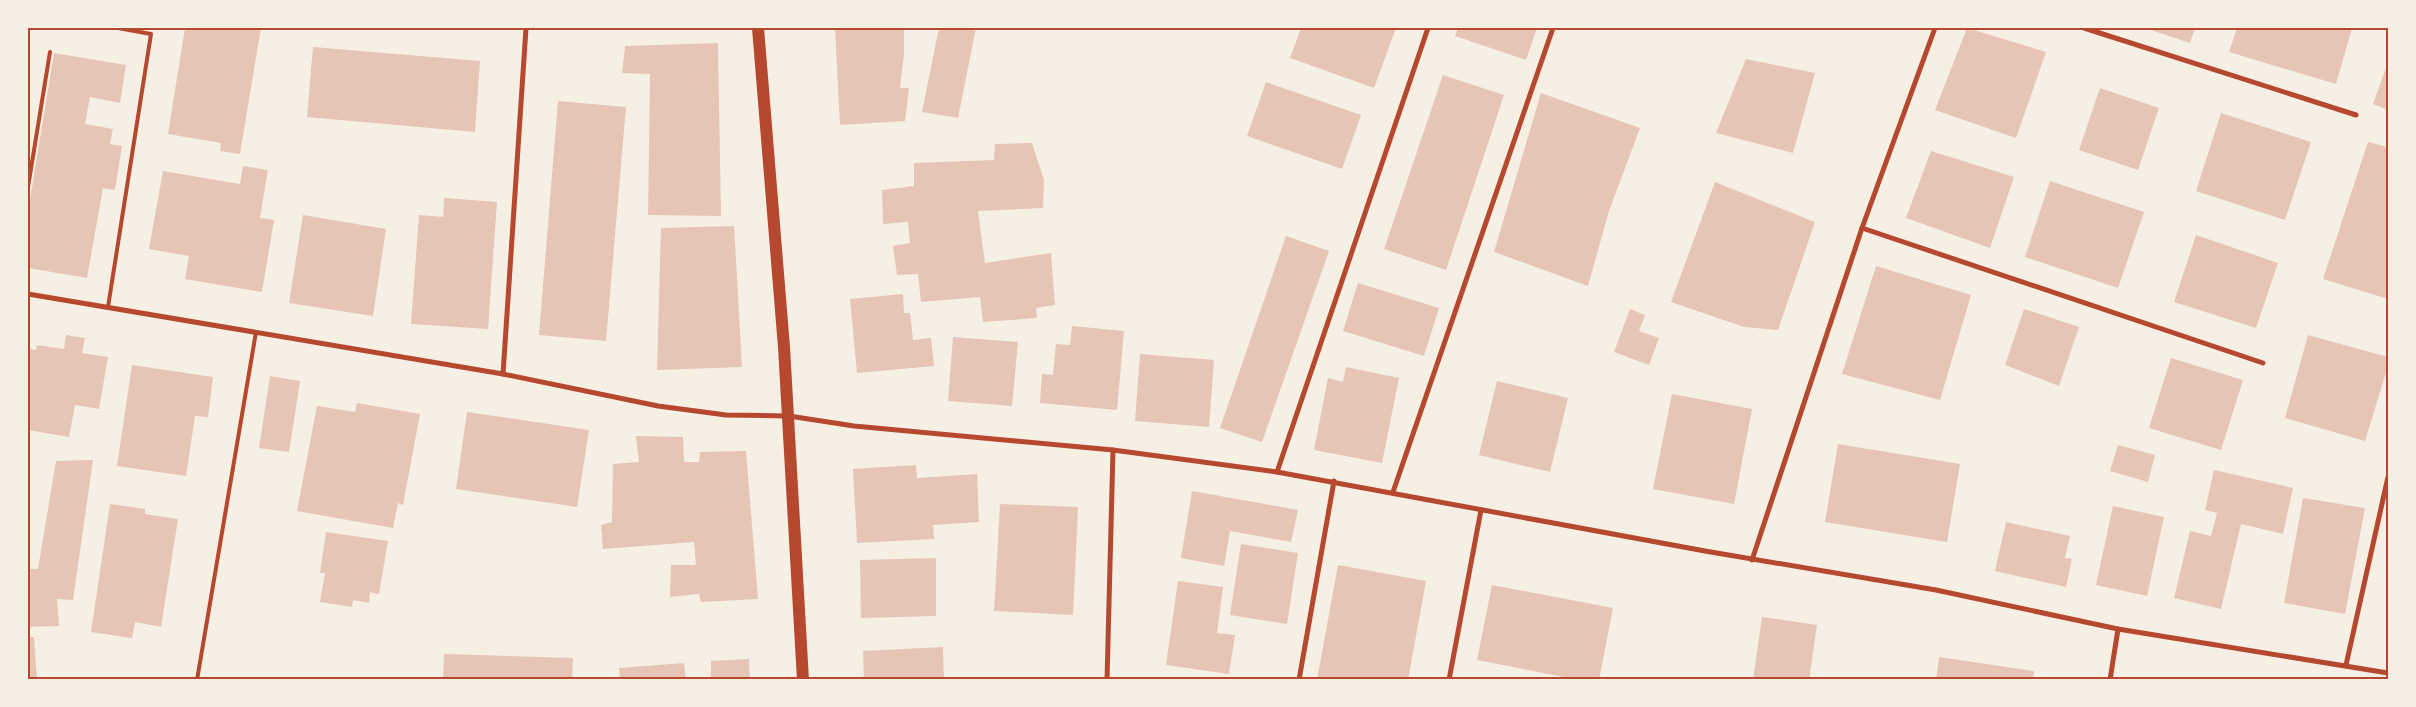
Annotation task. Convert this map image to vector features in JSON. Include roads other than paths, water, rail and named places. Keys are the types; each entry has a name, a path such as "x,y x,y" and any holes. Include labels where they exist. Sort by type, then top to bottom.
{"main road":[{"path":"758,28 789,416 803,680"}],"street":[{"path":"503,374 526,28"},
{"path":"1277,472 1428,28"},
{"path":"1393,492 1553,28"},
{"path":"1752,560 1862,228 1935,28"},
{"path":"2084,28 2356,115"},
{"path":"1862,228 2263,363"},
{"path":"28,294 503,374 658,406 726,415 789,416 854,426 1113,450 1334,481 1752,560 1936,590 2118,629 2388,673"},
{"path":"1106,680 1113,450"},
{"path":"2346,665 2388,476"},
{"path":"1298,680 1334,481"},
{"path":"1449,680 1481,510"},
{"path":"2110,680 2118,629"}],"lane":[{"path":"108,307 151,34 118,28"},
{"path":"28,187 50,52"},
{"path":"197,680 256,332"}]}
